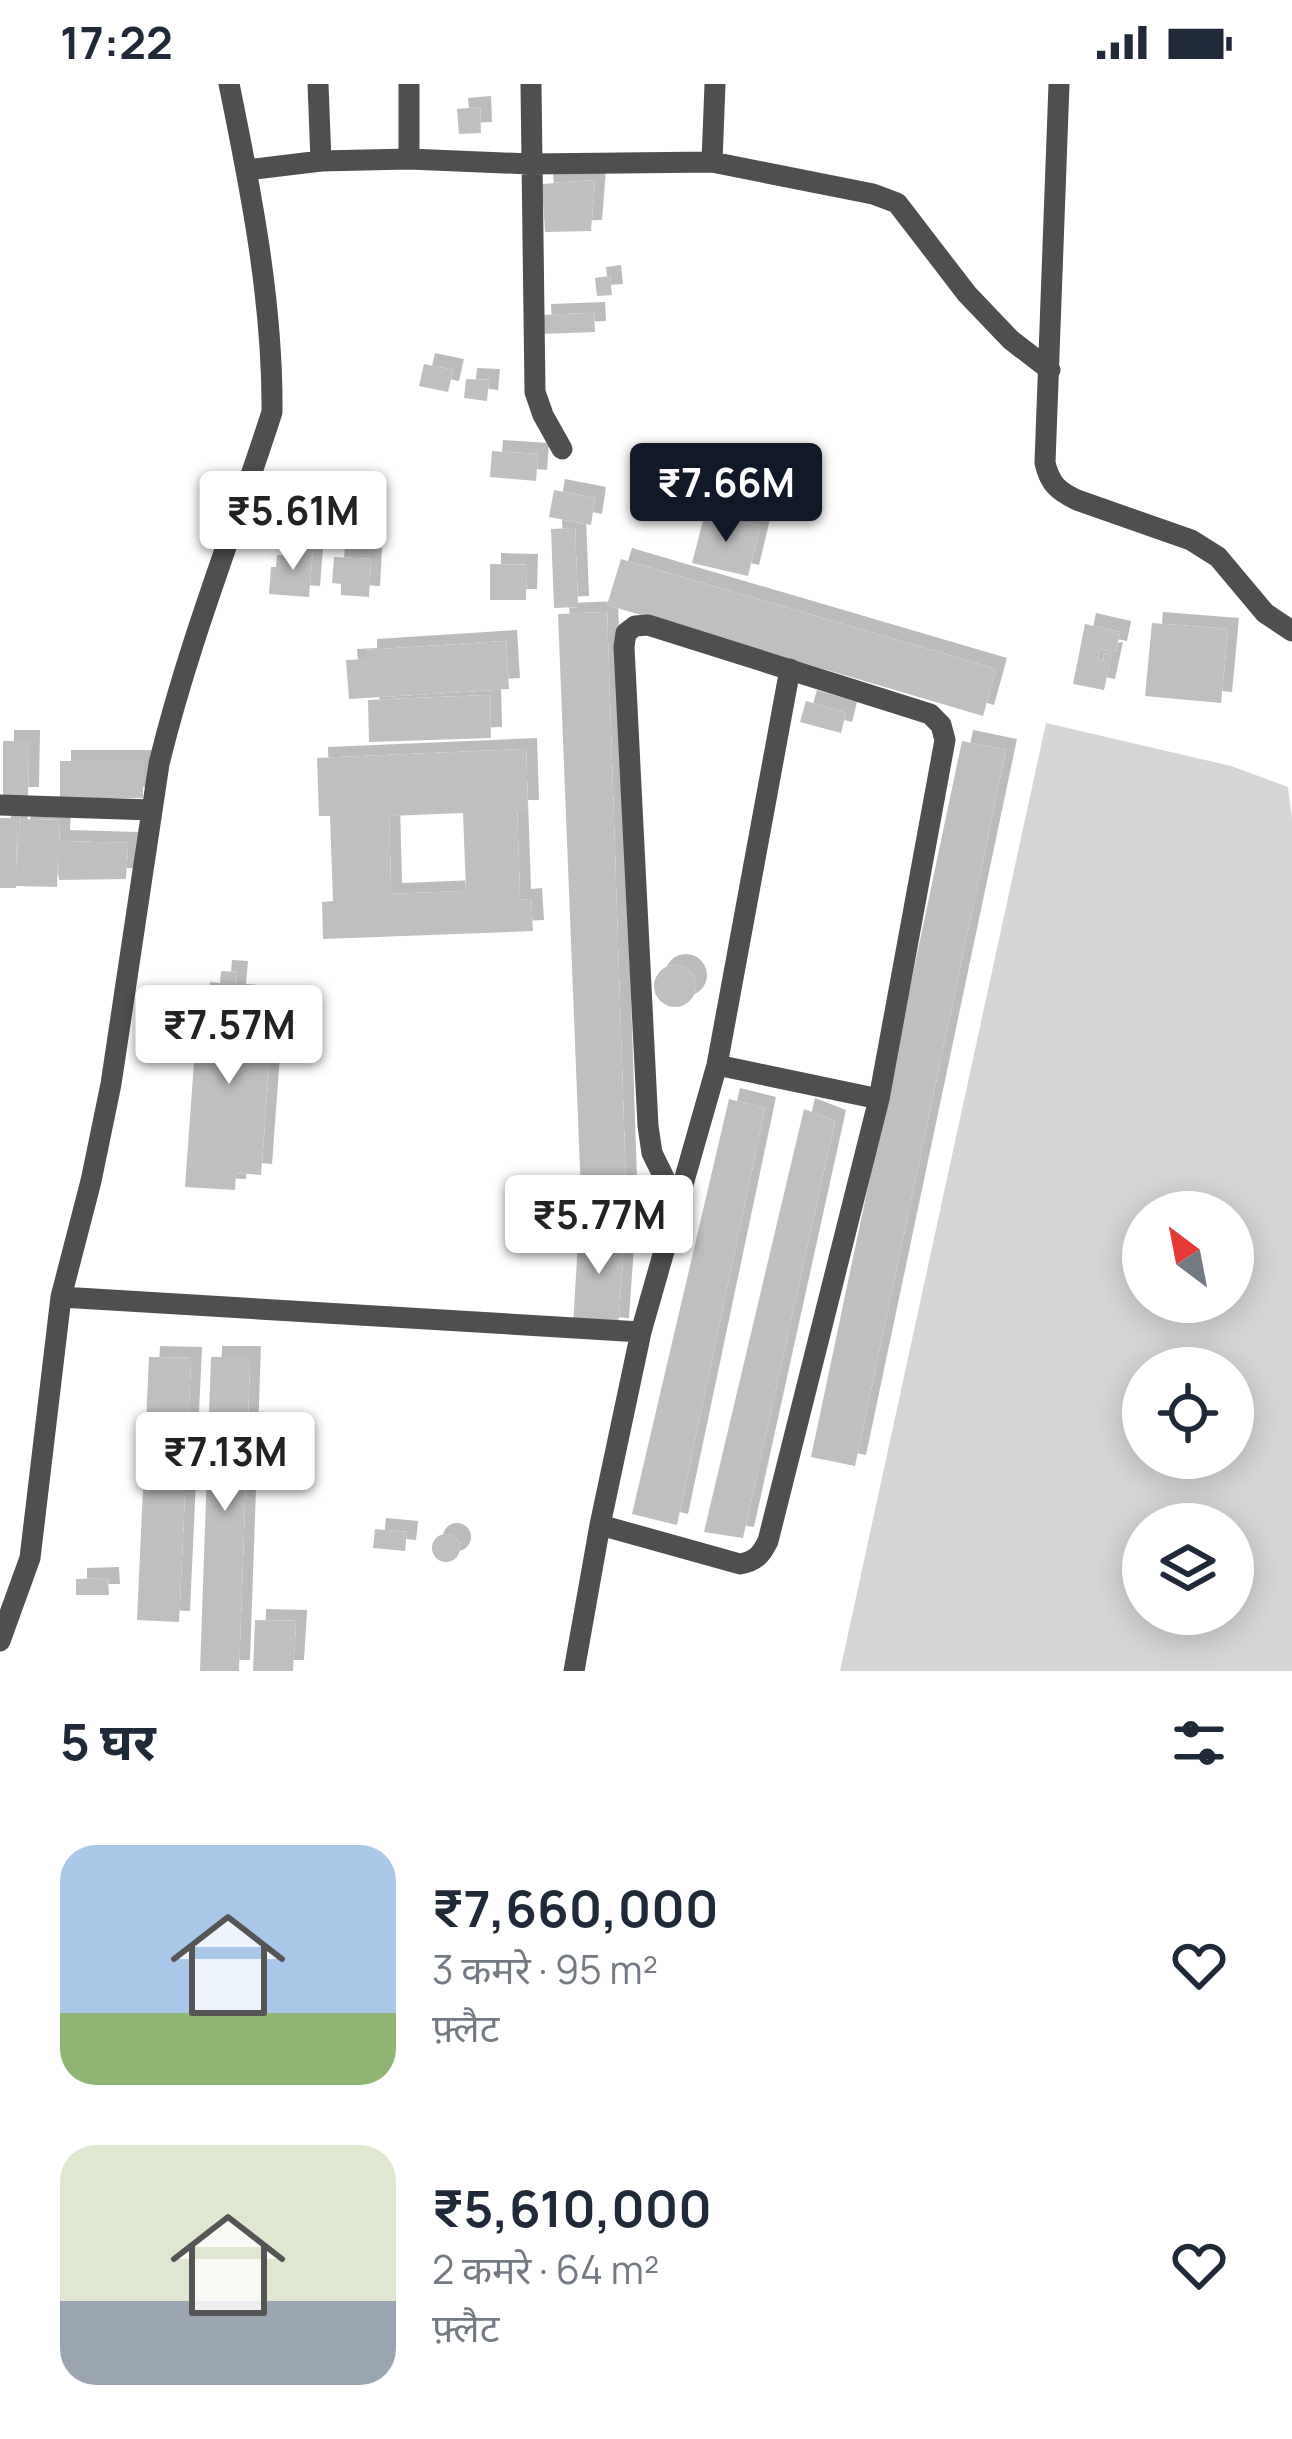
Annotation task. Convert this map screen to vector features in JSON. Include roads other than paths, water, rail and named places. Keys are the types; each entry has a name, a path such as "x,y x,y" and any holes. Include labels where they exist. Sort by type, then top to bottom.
{"street":[{"path":"0,1641 30,1558 62,1298 111,1084 152,809 172,712 272,412 270,357 247,170 229,84"},
{"path":"318,84 321,161"},
{"path":"409,84 409,159"},
{"path":"530,84 535,392 562,449"},
{"path":"712,162 715,84"},
{"path":"1059,84 1045,463 1049,480 1060,492 1191,540 1218,557 1265,614 1292,631"},
{"path":"247,170 321,161 409,159 530,164 712,162 873,194 897,203 967,294 1011,340 1050,370"},
{"path":"600,1525 740,1564 752,1562 768,1540 879,1099 945,740 941,725 930,714 648,625 626,633 626,694 648,1126 652,1153 677,1204"},
{"path":"574,1671 641,1332 717,1064 790,669"},
{"path":"0,805 152,809"},
{"path":"717,1064 879,1099"},
{"path":"62,1298 641,1332"}]}
